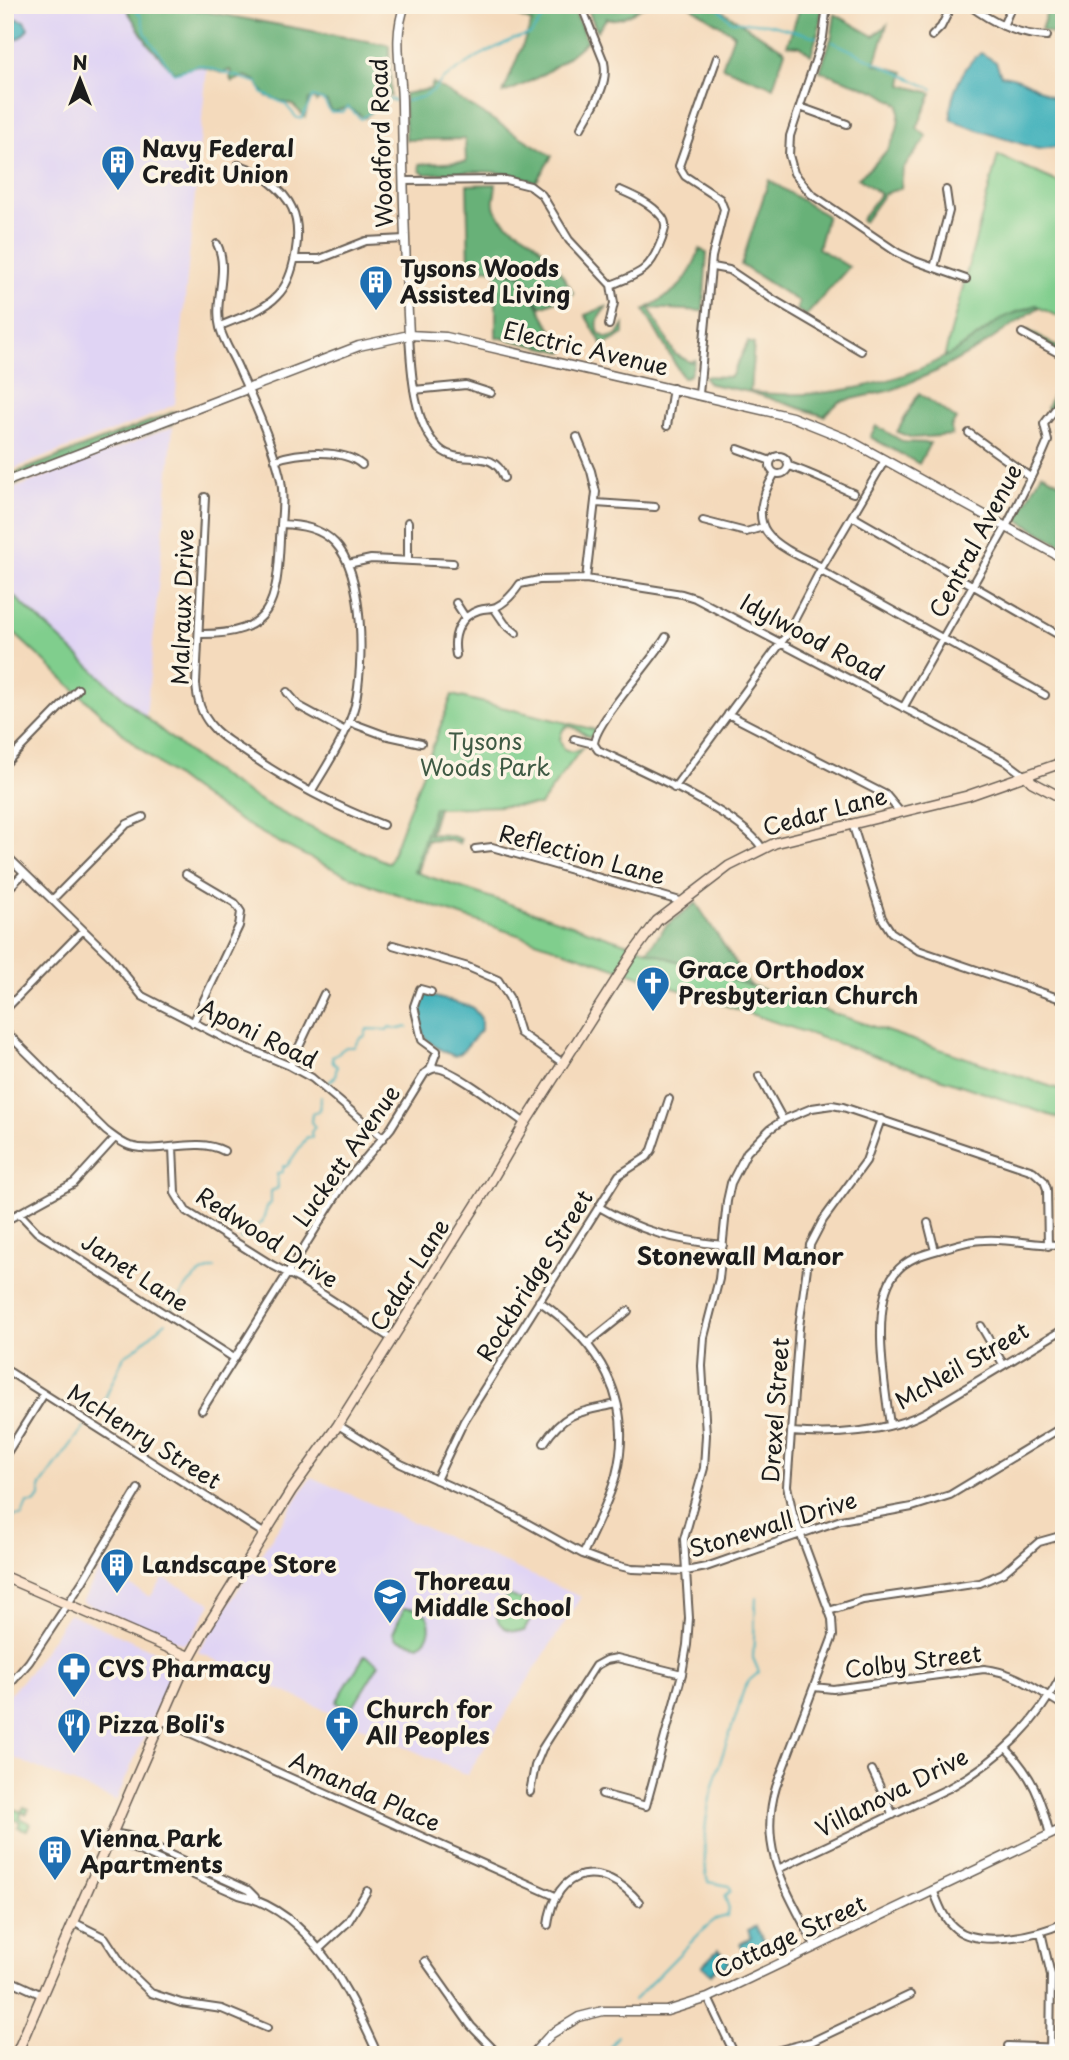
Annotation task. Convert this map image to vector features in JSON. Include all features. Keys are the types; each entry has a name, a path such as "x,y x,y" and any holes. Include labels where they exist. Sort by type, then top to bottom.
{"main road":[{"name":"Cedar Lane","path":"16,2055 190,1657 265,1534 338,1425 478,1203 563,1063 657,921 729,866 762,848 799,836 965,796 1064,762"},
{"name":"Idylwood Road","path":"1026,776 1064,799"},
{"path":"5,1577 190,1657"}],"street":[{"name":"Woodford Road","path":"405,5 397,39 401,65 405,239 414,390 422,419 437,446 457,458 491,459 499,466 504,478"},
{"path":"581,5 604,62 605,71 600,93 581,128"},
{"path":"827,5 823,37 790,135 789,155 794,173 804,188 898,253 966,279"},
{"path":"932,36 941,27 952,5"},
{"path":"969,5 987,19 1003,26 1028,34 1047,36"},
{"path":"1003,26 1012,5"},
{"path":"699,394 712,257 724,206 717,196 685,176 679,166 717,58"},
{"path":"800,107 847,124"},
{"path":"220,326 250,313 276,297 289,280 295,259 297,228 291,205 255,171 238,165"},
{"path":"403,181 506,180 530,186 542,195 569,240 611,285 614,303 610,325"},
{"path":"611,285 634,276 651,264 666,228 662,217 655,211 620,190"},
{"path":"934,268 949,211 946,190"},
{"path":"295,259 320,259 366,241 405,239"},
{"path":"199,634 220,634 242,629 266,611 276,592 281,524 281,482 275,460 220,326 218,309 222,262 217,244"},
{"path":"713,267 729,270 861,351"},
{"path":"1022,333 1064,356"},
{"name":"Electric Avenue","path":"5,482 359,346 409,335 446,337 792,416 828,430 1064,559"},
{"path":"414,390 466,385 491,393"},
{"name":"Central Avenue","path":"903,708 1006,527 1046,446 1048,434 1044,424 1056,408 1064,387"},
{"path":"667,426 673,388"},
{"path":"969,433 1030,477"},
{"path":"578,437 594,479 596,503 586,579"},
{"path":"738,449 771,460 781,456 788,460 789,466 784,473 775,474"},
{"path":"275,460 291,454 307,453 349,457 362,465"},
{"path":"750,463 753,453"},
{"path":"771,460 770,466 775,474"},
{"path":"674,788 781,644 885,460"},
{"path":"789,466 853,493"},
{"path":"775,474 761,501 760,512 763,527 775,542 1045,695"},
{"path":"834,495 836,488"},
{"name":"Malraux Drive","path":"205,497 196,691 200,707 209,723 221,735 253,758 312,792 383,825"},
{"path":"596,503 655,507"},
{"path":"714,524 717,514"},
{"path":"852,516 1064,638"},
{"path":"703,521 746,532 763,527"},
{"path":"408,522 408,559"},
{"path":"281,524 302,526 320,532 335,543 348,564 358,601 360,629 355,703 345,731 312,792"},
{"path":"348,564 371,559 453,563"},
{"name":"Idylwood Road","path":"494,607 514,593 520,584 538,580 586,579 681,594 717,609 1005,761 1026,776"},
{"path":"456,603 466,617"},
{"path":"456,654 455,638 466,617 476,611 494,607 505,624 516,633"},
{"path":"666,637 651,661 606,717 595,736 594,744 598,750 744,827 762,848"},
{"path":"5,764 78,689"},
{"path":"287,692 299,706 345,731"},
{"path":"728,714 886,795 900,812"},
{"path":"349,722 384,735 421,743"},
{"path":"574,739 594,744"},
{"path":"52,900 127,824 143,817"},
{"path":"852,823 882,918 899,939 939,959 1064,1000"},
{"name":"Reflection Lane","path":"475,849 492,847 680,901"},
{"name":"Aponi Road","path":"5,854 118,965 142,996 193,1023 290,1066 316,1082 383,1138"},
{"path":"5,892 24,873"},
{"path":"186,874 237,905 241,912 239,926 193,1023"},
{"path":"5,1010 83,930"},
{"path":"393,945 468,967 498,980 509,997 520,1033 563,1063"},
{"path":"430,992 416,988 414,1006 422,1040 437,1051 432,1069 441,1069 455,1076 525,1123"},
{"path":"290,1066 324,995"},
{"path":"5,1031 115,1138 137,1147 209,1146 224,1151"},
{"name":"Luckett Avenue","path":"202,1410 355,1169 383,1138 425,1073 432,1069"},
{"path":"759,1076 783,1120"},
{"name":"Rockbridge Street","path":"436,1480 464,1421 619,1175 647,1157 652,1150 669,1099"},
{"path":"602,1794 646,1806 682,1674 689,1618 684,1539 699,1492 705,1451 702,1366 704,1337 719,1279 727,1201 736,1170 758,1139 783,1120 812,1108 832,1105 1034,1171 1044,1181 1048,1194 1048,1245"},
{"name":"Drexel Street","path":"815,1946 778,1869 770,1842 770,1806 833,1636 829,1611 790,1506 787,1486 799,1326 810,1245 823,1220 866,1161 881,1119"},
{"path":"5,1221 75,1183 115,1138"},
{"name":"Redwood Drive","path":"173,1147 176,1193 181,1205 237,1244 392,1339"},
{"path":"599,1207 660,1236 723,1245"},
{"name":"Janet Lane","path":"20,1214 37,1232 234,1359"},
{"path":"928,1223 936,1251"},
{"path":"890,1425 881,1355 884,1298 890,1280 902,1266 912,1259 936,1251 983,1240 1064,1245"},
{"path":"539,1301 559,1315 588,1343 604,1370 617,1404 620,1445 616,1475 583,1554"},
{"path":"588,1343 628,1311"},
{"path":"981,1326 1003,1364"},
{"name":"McNeil Street","path":"792,1432 829,1434 890,1425 924,1413 1064,1329"},
{"name":"McHenry Street","path":"5,1370 265,1534"},
{"path":"5,1456 44,1394"},
{"path":"544,1443 558,1423 567,1417 617,1404"},
{"name":"Stonewall Drive","path":"338,1425 401,1464 513,1515 583,1554 632,1569 686,1571 722,1562 841,1520 912,1507 950,1495 1064,1426"},
{"path":"5,1690 33,1656 96,1560 138,1489"},
{"path":"829,1611 863,1600 980,1583 1003,1573 1039,1542 1064,1535"},
{"path":"530,1791 542,1749 595,1666 617,1658 682,1674"},
{"name":"Colby Street","path":"814,1687 833,1689 984,1669 1018,1677 1064,1706"},
{"name":"Villanova Drive","path":"778,1869 964,1780 1006,1748 1029,1725 1050,1697 1064,1671"},
{"name":"Amanda Place","path":"162,1720 555,1896"},
{"path":"1006,1748 1028,1774 1039,1793 1050,1835"},
{"path":"872,1770 893,1815"},
{"name":"Cottage Street","path":"532,2055 551,2034 579,2017 603,2011 667,2011 708,1998 1064,1828"},
{"path":"112,1833 121,1843 239,1895 256,1899 294,1925 318,1949 343,1983 378,2055"},
{"path":"548,1925 555,1896 568,1880 591,1873 626,1887 639,1902"},
{"path":"933,1890 947,1920 966,1935 985,1938 1041,1932 1064,1923"},
{"path":"318,1949 348,1922 367,1891"},
{"path":"73,1922 105,1938 124,1967 151,1993 181,2003 222,2009 267,2028"},
{"path":"1041,1932 1051,1979 1050,2051"},
{"path":"425,1961 471,2026 499,2055"},
{"path":"5,1978 42,1995"},
{"path":"760,2055 811,2042 910,1995"},
{"path":"708,1998 735,2055"},
{"path":"1009,2046 1050,2051 1064,2048"}],"shaded area":[{"path":"5,5 124,5 148,44 207,67 175,404 144,419 5,472"},
{"path":"173,427 146,717 5,588 5,492"},
{"name":"Thoreau Middle School","path":"311,1477 581,1597 467,1775 198,1652"},
{"path":"100,1569 150,1597 164,1578 211,1603 191,1639 183,1644 82,1602"},
{"path":"69,1613 176,1661 116,1801 5,1754 5,1700 31,1670"}],"green space":[{"path":"124,5 170,5 389,45 391,96 386,95 365,118 348,107 332,112 327,102 320,99 316,102 315,98 309,100 305,117 293,105 266,96 255,80 245,76 232,82 230,70 222,73 199,66 174,72 148,44"},
{"path":"509,5 572,5 587,41 548,72 503,93 532,22 499,8"},
{"path":"586,5 646,5 622,18 607,18 597,31"},
{"path":"688,5 713,5 785,51 773,87 722,67 734,34"},
{"path":"801,5 822,5 820,25 811,55 800,46 787,45"},
{"path":"1049,5 1064,5 1064,38 1041,30"},
{"path":"835,14 874,36 887,25 875,64 904,72 902,85 932,93 917,128 927,137 903,169 901,188 884,194 864,222 861,220 880,194 858,178 889,147 897,128 899,105 878,92 820,71 832,36"},
{"path":"433,83 552,156 536,182 495,172 424,174 420,171 419,164 466,162 465,139 406,140 404,94 430,89"},
{"path":"998,155 1064,185 1064,311 1061,318 1036,306 944,358"},
{"path":"769,180 827,216 818,248 849,267 806,316 797,310 799,302 741,265"},
{"path":"496,184 494,204 499,216 542,249 574,294 541,307 521,272 469,267 467,185"},
{"path":"700,249 707,253 703,311 649,308 675,354 690,362 695,360 690,375 683,378 644,310 685,280"},
{"path":"496,271 520,274 564,352 496,337"},
{"path":"1036,305 1039,307 979,348 937,371 892,390 839,402 824,416 750,392 829,392 905,375 952,353 1001,319"},
{"path":"608,306 599,318 599,333 607,338 618,335 624,325 624,334 603,346 585,315"},
{"path":"1028,330 1064,351 1064,414 1054,431 1055,416 1047,408 1063,368 1061,358 1024,336"},
{"path":"748,342 754,344 750,392 710,384 704,376 731,377"},
{"path":"919,393 956,419 951,427 952,435 912,438 897,432"},
{"path":"174,412 173,424 5,488 5,477"},
{"path":"876,426 904,442 930,443 919,464 870,437"},
{"path":"1042,473 1064,485 1064,546 1017,519"},
{"name":"Tysons Woods Park","path":"5,588 130,704 210,768 252,796 296,820 389,863 452,695 596,730 590,737 572,727 565,728 560,741 564,749 573,752 582,748 540,805 438,808 430,835 449,835 461,839 459,844 448,840 427,841 418,873 1064,1091 1064,1120 376,887 289,848 247,825 179,780 102,715 5,625"},
{"path":"438,807 429,834 449,835 460,839 458,843 448,839 427,840 417,872 414,871 434,808"},
{"path":"696,903 751,986 647,951 666,926"},
{"path":"509,1595 533,1606 535,1611 524,1631 506,1629 497,1619 498,1607"},
{"path":"404,1608 413,1608 427,1615 429,1632 419,1645 396,1639 393,1633"},
{"path":"365,1655 379,1664 350,1711 336,1702"},
{"path":"10,1807 21,1812 24,1807 29,1809 26,1814 22,1812 20,1818 30,1823 27,1830 18,1827 20,1822 6,1816"}],"water":[{"path":"5,19 24,21 28,28 19,38 5,41"},
{"path":"981,53 996,62 1001,75 1026,82 1064,105 1064,146 1038,149 952,120 952,103 958,83 969,65"},
{"path":"427,995 472,1007 481,1018 481,1030 461,1053 455,1056 447,1053 425,1037 420,1023 419,1006 421,996"},
{"path":"756,1926 765,1944 745,1954 740,1944 751,1938 748,1930"},
{"path":"718,1950 730,1962 724,1968 720,1964 711,1974 702,1966"}],"waterway":[{"path":"131,5 141,16 146,35 174,73 199,65 258,83 262,93 285,104 297,118 302,118 313,97 324,101 330,112 343,112 348,107 361,119 386,101 395,101"},
{"path":"407,101 434,90 442,80 477,57 513,39 531,34 546,14 568,5"},
{"path":"715,5 731,21 768,24 817,37"},
{"path":"833,42 933,89"},
{"path":"328,1083 335,1077 337,1066 332,1057 346,1047 354,1047 359,1039 365,1036 367,1029 408,1027"},
{"path":"240,1239 251,1234 253,1228 262,1223 271,1203 271,1191 278,1188 277,1173 283,1172 283,1166 287,1166 307,1137 312,1138 311,1132 315,1127 311,1122 312,1114 319,1110 321,1097"},
{"path":"173,1309 190,1283 200,1274 215,1268"},
{"path":"91,1415 104,1401 124,1356 166,1322"},
{"path":"5,1525 15,1516 22,1516 27,1503 34,1503 40,1497 40,1487 84,1427"},
{"path":"634,2000 707,1926 716,1919 727,1916 729,1910 725,1896 731,1891 730,1886 708,1882 704,1840 715,1779 743,1691 759,1672 753,1658 756,1598"},
{"path":"604,2055 618,2036"}],"place":[{"name":"Navy Federal Credit Union","path":"118,192"},
{"name":"Tysons Woods Assisted Living","path":"376,312"},
{"name":"Grace Orthodox Presbyterian Church","path":"653,1013"},
{"name":"Landscape Store","path":"117,1595"},
{"name":"Thoreau Middle School","path":"390,1625"},
{"name":"CVS Pharmacy","path":"74,1699"},
{"name":"Church for All Peoples","path":"342,1753"},
{"name":"Pizza Boli's","path":"74,1755"},
{"name":"Vienna Park Apartments","path":"55,1882"}],"district":[{"name":"Stonewall Manor","path":"740,1257"}]}
